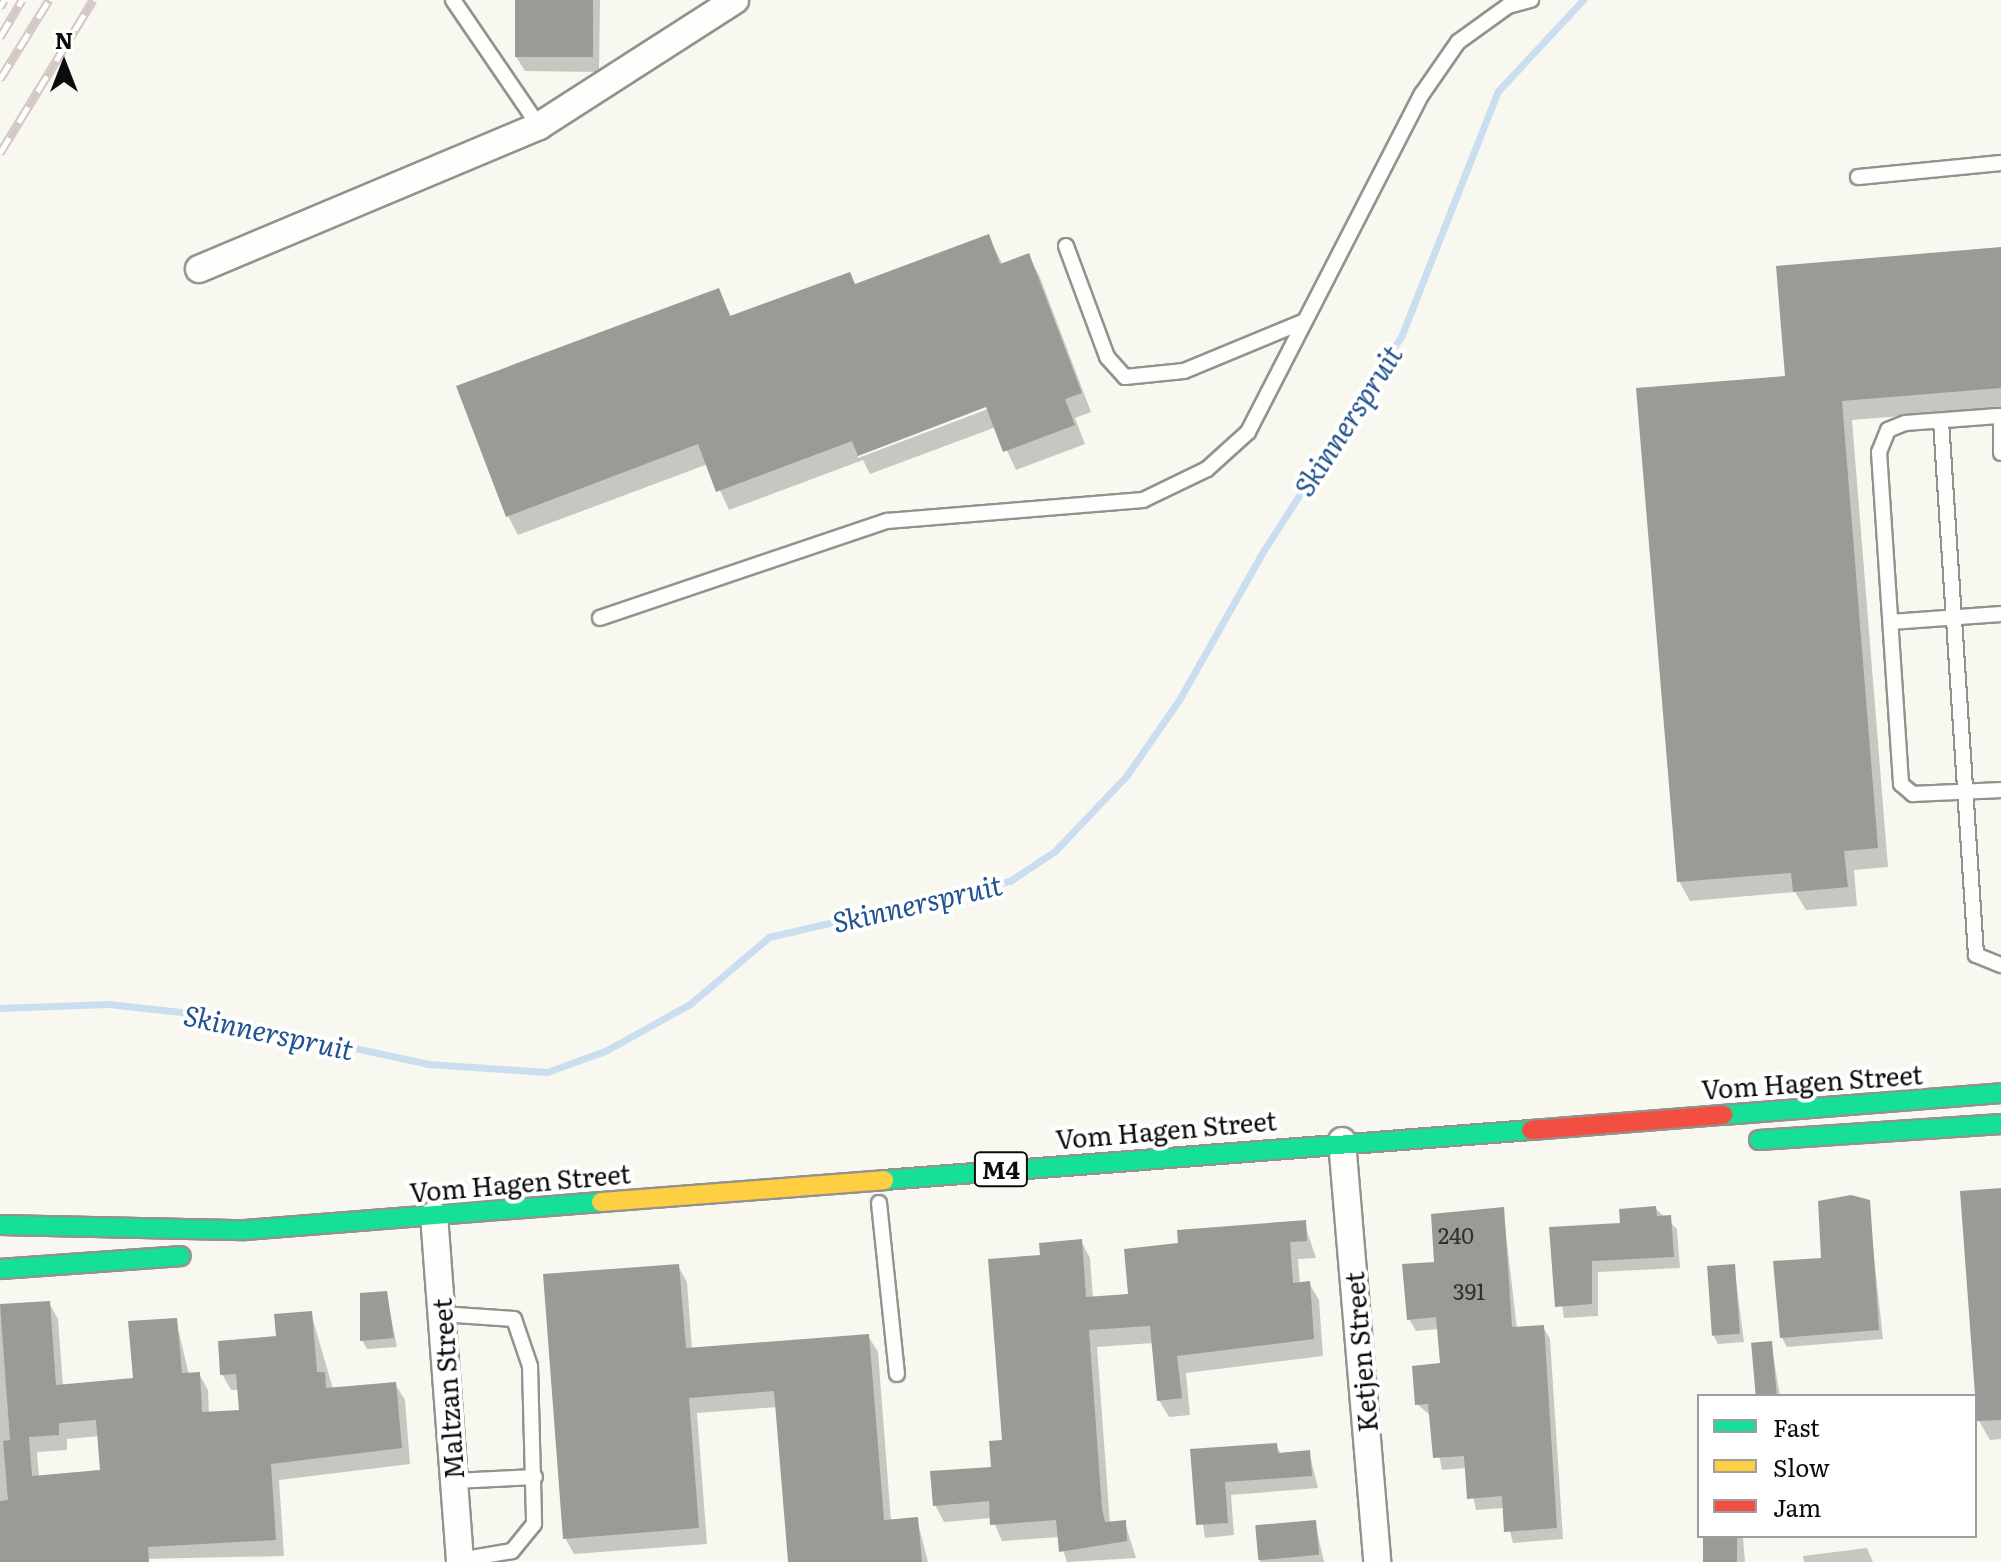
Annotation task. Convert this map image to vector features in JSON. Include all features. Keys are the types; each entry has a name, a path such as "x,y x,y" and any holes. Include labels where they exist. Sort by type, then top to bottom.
{"main road":[{"name":"Vom Hagen Street","path":"0,1225 435,1232 1344,1161 2001,1093"},
{"path":"1735,1141 2001,1124"},
{"path":"238,1251 344,1244"},
{"path":"0,1269 208,1254"}],"street":[{"path":"199,269 539,126 649,62 735,0"},
{"name":"Ketjen Street","path":"1344,1161 1377,1562"},
{"name":"Maltzan Street","path":"435,1232 460,1561"}],"lane":[{"path":"453,0 539,126"},
{"path":"600,618 887,521 1143,500 1173,491 1248,432 1422,94 1458,42 1508,6 1531,0"},
{"path":"1858,177 2001,163"},
{"path":"1066,246 1107,357 1125,377 1184,371 1305,321"},
{"path":"2001,453 2000,416 1905,423 1881,440 1901,784 1913,794 2001,790"},
{"path":"1941,421 1976,955 2001,965"},
{"path":"1891,622 2001,614"},
{"path":"879,1203 897,1374"},
{"path":"441,1314 514,1319 524,1334 535,1477 534,1524 524,1544 460,1561"},
{"path":"454,1481 535,1477"}],"building":[{"path":"515,0 593,0 593,57 515,57"},
{"path":"989,234 1000,264 1029,253 1082,393 1065,399 1075,425 1003,452 986,407 858,456 852,441 716,492 698,444 506,517 456,386 719,288 730,316 850,272 855,284"},
{"path":"2001,247 2001,388 1842,401 1878,848 1844,851 1848,887 1793,892 1791,873 1677,882 1636,388 1785,376 1776,266"},
{"path":"2001,1188 2001,1420 1977,1421 1960,1191"},
{"path":"1851,1195 1870,1200 1879,1330 1780,1338 1773,1261 1821,1258 1818,1201"},
{"path":"1656,1206 1657,1216 1671,1215 1674,1257 1592,1261 1592,1304 1555,1307 1549,1227 1620,1223 1619,1209"},
{"path":"1504,1207 1512,1327 1544,1325 1557,1528 1504,1532 1502,1496 1467,1499 1464,1456 1433,1458 1428,1404 1415,1405 1412,1366 1440,1363 1436,1317 1407,1320 1402,1264 1434,1262 1431,1214"},
{"path":"1306,1220 1307,1241 1290,1242 1293,1283 1310,1281 1314,1339 1177,1356 1182,1398 1157,1401 1150,1326 1089,1330 1102,1509 1105,1522 1126,1520 1127,1541 1059,1552 1056,1520 990,1525 989,1501 933,1506 930,1471 991,1467 989,1441 1002,1440 988,1259 1040,1255 1039,1243 1082,1239 1086,1297 1128,1294 1124,1249 1178,1243 1177,1230"},
{"path":"679,1264 686,1348 869,1334 884,1520 918,1517 922,1562 788,1562 774,1391 689,1398 699,1528 563,1539 543,1274"},
{"path":"1735,1264 1740,1334 1712,1336 1707,1266"},
{"path":"387,1291 394,1338 360,1341 360,1293"},
{"path":"50,1301 56,1385 133,1378 128,1321 177,1318 182,1373 200,1372 202,1412 239,1410 236,1374 220,1375 218,1341 276,1336 274,1314 312,1311 317,1372 325,1372 326,1388 396,1382 402,1448 271,1464 276,1540 148,1547 149,1562 0,1562 0,1501 8,1500 3,1441 10,1440 0,1304","holes":["96,1420 100,1470 32,1476 29,1437 59,1435 59,1423"]},
{"path":"1772,1341 1777,1394 1756,1394 1751,1343"},
{"path":"1277,1443 1278,1453 1310,1450 1312,1476 1225,1482 1228,1523 1196,1525 1190,1449"},
{"path":"1316,1520 1319,1555 1258,1560 1255,1525"},
{"path":"1703,1538 1737,1538 1737,1562 1703,1562"}],"waterway":[{"name":"Skinnerspruit","path":"0,1008 108,1004 191,1013 428,1064 547,1072 605,1051 690,1004 769,937 1010,881 1055,851 1127,775 1179,700 1264,550 1401,337 1498,91 1583,0"}],"railway":[{"path":"0,7 4,0"},
{"path":"0,37 22,0"},
{"path":"0,79 49,0"},
{"path":"0,153 93,0"}],"traffic: fast":[{"path":"1723,1115 2001,1093"},
{"path":"1759,1140 2001,1124"},
{"path":"884,1180 1531,1130"},
{"path":"0,1225 245,1230 601,1202"},
{"path":"0,1269 181,1256"}],"traffic: slow":[{"path":"601,1202 884,1180"}],"traffic: jam":[{"path":"1531,1130 1723,1115"}]}
